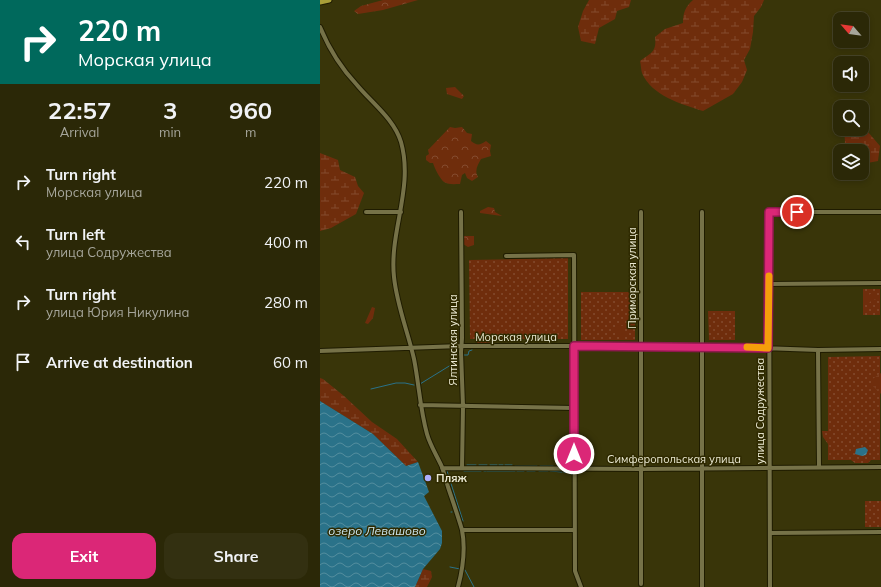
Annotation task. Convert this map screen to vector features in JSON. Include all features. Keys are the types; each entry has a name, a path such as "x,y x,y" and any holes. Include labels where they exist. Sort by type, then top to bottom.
{"main road":[{"path":"320,2 329,0"}],"street":[{"path":"320,27 328,46 348,75 384,114 398,134 402,149 404,187 393,264 398,302 414,360 420,405 428,436 442,468 462,530 464,540 464,559 458,587"},
{"path":"366,212 401,212"},
{"name":"Ялтинская улица","path":"462,212 462,468"},
{"name":"Приморская улица","path":"641,212 641,584"},
{"path":"702,212 702,587"},
{"name":"улица Содружества","path":"770,587 768,348 769,212 881,212"},
{"path":"506,256 574,255 574,530 575,571 581,587"},
{"path":"769,284 881,283"},
{"name":"Морская улица","path":"320,352 461,346 702,346 818,350 881,349"},
{"path":"818,350 820,467"},
{"path":"420,405 574,408"},
{"name":"Симферопольская улица","path":"442,468 641,469 881,467"},
{"path":"462,530 574,530"},
{"path":"770,533 881,532"}],"green space":[{"path":"383,0 418,0 383,10 358,14 354,11 361,6"},
{"path":"589,0 631,0 629,7 617,11 615,19 599,28 595,44 581,41 578,27 583,11"},
{"path":"693,0 764,0 754,16 750,49 744,60 747,70 742,82 733,94 703,111 668,98 653,88 642,73 640,61 654,49 655,37 665,29 683,23 685,10"},
{"path":"455,87 464,96 462,99 447,94 446,88"},
{"path":"450,127 462,127 467,133 472,134 471,141 475,144 480,144 486,141 491,145 491,156 481,159 476,170 478,177 472,181 467,178 465,173 462,175 460,184 446,183 439,176 433,163 426,160 426,156 429,154 428,150"},
{"path":"869,133 880,146 878,161 869,163 869,144 845,144 845,136 869,136"},
{"path":"320,153 338,160 340,170 355,177 358,186 364,193 356,214 331,228 320,231"},
{"path":"488,207 494,208 495,212 502,216 480,213 480,211"},
{"path":"464,236 474,236 474,245 468,247 463,244"},
{"path":"568,258 568,339 470,339 469,260"},
{"path":"863,289 880,289 880,315 863,315"},
{"path":"581,292 635,292 635,340 581,340"},
{"path":"872,293 879,297 869,303 864,301 865,297"},
{"path":"372,307 375,308 373,318 368,324 365,323"},
{"path":"708,311 735,311 735,340 709,340"},
{"path":"617,325 624,326 624,337 617,337"},
{"path":"479,334 483,337 483,340 486,340 487,338 490,343 477,343"},
{"path":"880,356 880,460 871,460 868,463 855,463 851,460 828,460 828,444 823,437 822,431 828,431 828,357"},
{"path":"881,373 881,394 873,386 871,380"},
{"path":"320,378 344,396 372,422 397,439 418,462 406,466 373,434 320,401"},
{"path":"865,501 881,501 881,527 865,527"},
{"path":"423,569 431,571 432,577 427,587 415,587"}],"water":[{"name":"озеро Левашово","path":"320,401 373,434 406,466 418,462 429,492 424,496 442,531 442,543 440,549 423,569 415,587 320,587"},
{"path":"865,447 868,450 866,455 862,456 855,454 856,449"}],"waterway":[{"path":"463,355 468,355 469,351 472,350"},
{"path":"420,384 459,360"},
{"path":"371,389 396,383 414,385"},
{"path":"467,465 476,465"},
{"path":"479,465 487,465"},
{"path":"490,465 497,465"},
{"path":"505,465 512,465"},
{"path":"515,466 537,466"},
{"path":"540,466 553,466"},
{"path":"447,471 463,521"},
{"path":"464,471 481,471"},
{"path":"487,471 515,471"},
{"path":"517,471 524,471"},
{"path":"527,471 535,471"},
{"path":"539,471 548,471"},
{"path":"550,471 562,472"},
{"path":"564,472 570,472 573,476"},
{"path":"450,567 460,569"},
{"path":"465,570 474,587"}],"slow traffic":[{"path":"747,347 768,348 769,276"}],"place":[{"name":"Пляж","path":"428,478"}],"route":[{"path":"574,454 574,346 702,346 768,348 769,212 797,212"}]}
